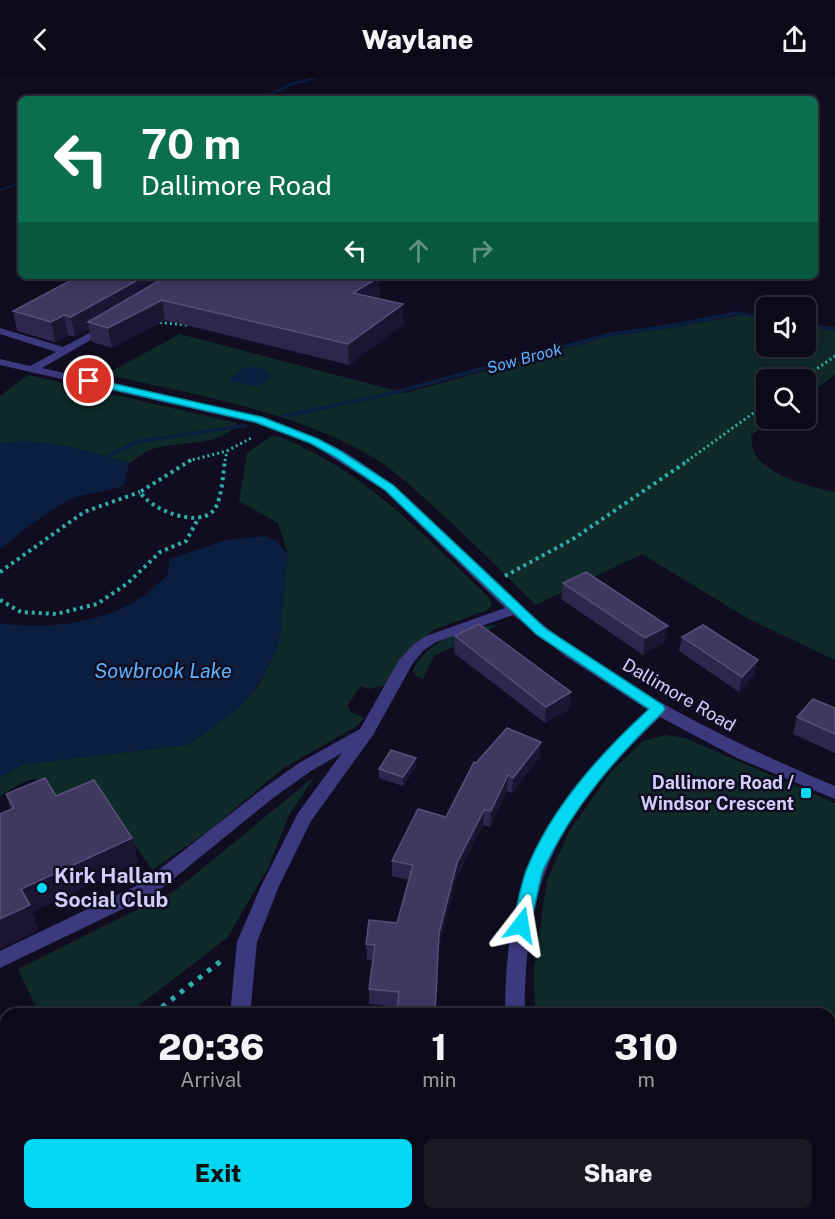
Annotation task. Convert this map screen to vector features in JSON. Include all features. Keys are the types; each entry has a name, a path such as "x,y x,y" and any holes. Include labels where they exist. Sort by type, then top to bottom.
{"street":[{"path":"34,368 116,322"},
{"path":"0,331 64,351"},
{"name":"Dallimore Road","path":"0,362 258,420 314,441 389,488 515,609 570,653 658,709 743,754 835,793"},
{"path":"241,1008 247,942 270,886 304,818 367,731 403,668 419,647 431,639 515,609"},
{"path":"515,1008 514,975 521,925 534,872 556,829 592,777 619,745 658,709"},
{"path":"0,960 149,888 188,860 267,794 305,767 367,731"}],"path":[{"path":"116,322 146,320 191,325"},
{"path":"816,369 835,356"},
{"path":"489,584 542,558 590,530 756,411"},
{"path":"0,572 84,513 140,492 190,460 227,451 216,507 210,514 198,519 177,514 146,502 140,492"},
{"path":"0,600 21,612 56,614 98,604 128,583 160,552 186,542 198,519"},
{"path":"161,1008 247,942"}],"green space":[{"path":"741,315 756,317 756,357 816,357 816,327 835,330 835,375 816,389 816,369 756,369 756,429 760,429 751,435 755,454 770,469 791,480 835,492 835,660 747,618 642,554 536,605 447,519 398,475 374,458 311,428 278,416 106,374 180,334 405,393 611,336"},
{"path":"28,375 237,423 221,436 210,440 160,447 147,451 129,463 50,444 0,443 0,396"},
{"path":"272,436 287,440 329,461 378,495 488,596 492,604 487,610 433,630 413,646 384,686 368,689 361,686 347,706 351,712 364,718 357,726 285,767 207,832 152,870 103,799 60,817 35,778 23,782 0,796 0,777 24,764 188,745 239,708 259,684 279,643 288,554 278,523 239,501 247,453"},
{"path":"499,625 434,656 423,679 416,676 413,670 420,659 438,643 462,632"},
{"path":"665,735 685,738 835,803 835,1008 535,1008 534,970 547,880 570,830 611,772 643,741"},
{"path":"315,776 289,815 268,868 227,938 136,1008 36,1008 18,969 176,890"}],"water":[{"path":"250,367 265,369 272,377 258,386 231,382 231,377 240,369"},
{"path":"21,441 89,451 129,463 124,485 80,496 54,508 0,549 0,443"},
{"name":"Sowbrook Lake","path":"265,536 276,541 288,554 279,643 259,683 239,708 188,745 24,764 0,777 0,623 39,626 103,616 140,598 166,577 169,559 226,540"}],"building":[{"path":"73,279 140,279 71,317 64,315 51,322 13,311"},
{"path":"162,279 376,279 353,293 403,304 348,344 162,300 108,328 88,322"},
{"path":"586,572 668,626 645,638 563,583"},
{"path":"479,624 571,692 546,707 455,636"},
{"path":"703,625 758,660 742,677 682,637"},
{"path":"813,699 835,708 835,734 797,717"},
{"path":"507,728 541,742 513,778 508,775 491,811 484,810 457,863 439,933 435,1008 398,1008 399,992 369,989 375,945 366,944 369,920 397,923 413,865 392,861 418,809 446,817 474,762 476,763"},
{"path":"391,750 416,758 403,777 379,769"},
{"name":"Kirk Hallam Social Club","path":"45,778 56,796 94,780 132,838 21,889 30,905 0,919 0,814 14,808 6,794"}],"waterway":[{"path":"266,96 292,84 317,78"},
{"path":"0,190 18,184"},
{"name":"Sow Brook","path":"284,416 386,395 608,335 737,313 756,316"},
{"name":"Sow Brook","path":"816,326 835,329"},
{"name":"Sow Brook","path":"96,462 138,441 245,426"}],"place":[{"name":"Dallimore Road / Windsor Crescent","path":"806,793"},
{"name":"Kirk Hallam Social Club","path":"42,888"}],"route":[{"path":"89,381 258,420 314,441 338,454 389,488 542,632 570,653 658,709 619,745 592,777 556,829 534,872 521,925"}]}
